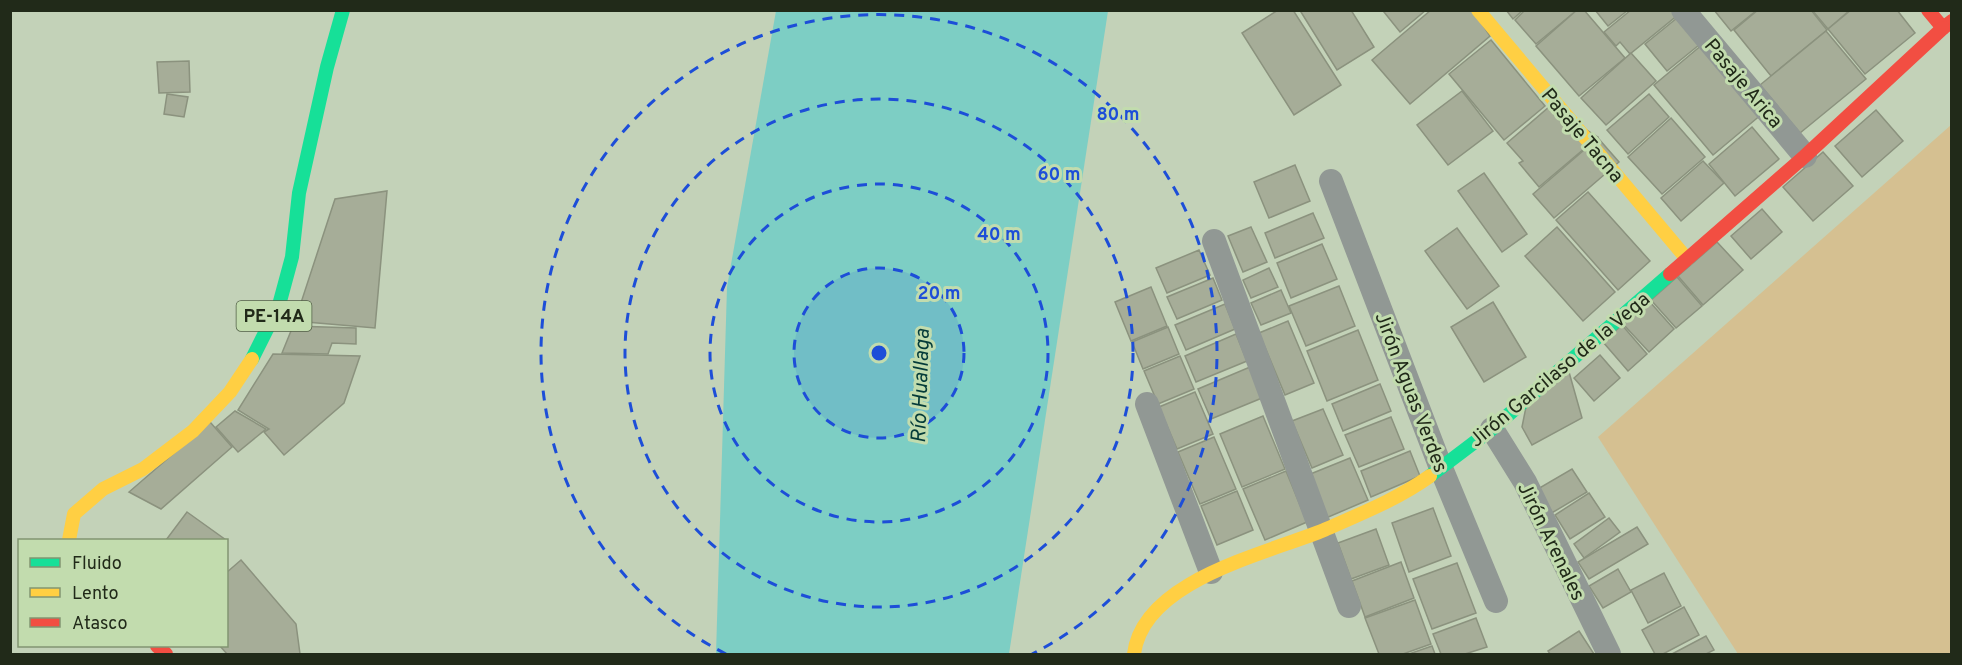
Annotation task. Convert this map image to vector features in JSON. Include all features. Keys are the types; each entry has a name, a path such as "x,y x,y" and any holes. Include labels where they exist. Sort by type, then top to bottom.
{"street":[{"name":"PE-14A","path":"69,539 74,514 103,489 143,469 193,431 230,392 262,343 279,305 292,257 299,193 327,68 343,10"},
{"name":"Pasaje Tacna","path":"1478,10 1688,259"},
{"name":"Pasaje Arica","path":"1683,10 1805,156"},
{"path":"1928,10 1947,24"},
{"name":"Jirón Garcilaso de la Vega","path":"1134,654 1136,637 1153,614 1178,592 1211,572 1323,530 1408,492 1492,429 1805,156 1947,24"},
{"name":"Jirón Aguas Verdes","path":"1331,181 1441,468 1496,601"},
{"path":"1214,241 1323,530 1349,606"},
{"path":"1147,404 1211,572"},
{"name":"Jirón Arenales","path":"1492,429 1525,482 1609,654"}],"shaded area":[{"path":"1951,125 1951,654 1738,654 1598,437"}],"water":[{"name":"Río Huallaga","path":"776,11 1108,11 1009,654 716,654 727,287"}],"building":[{"path":"1278,10 1293,10 1341,85 1294,115 1242,33"},
{"path":"1303,10 1351,10 1374,47 1337,70 1301,12"},
{"path":"1386,10 1426,10 1400,32 1384,12"},
{"path":"1431,10 1473,10 1490,36 1410,104 1372,60"},
{"path":"1506,10 1523,10 1513,19"},
{"path":"1525,10 1577,10 1536,44 1515,20"},
{"path":"1577,10 1584,10 1625,58 1579,96 1536,46"},
{"path":"1595,10 1628,10 1608,26"},
{"path":"1631,10 1676,10 1679,14 1630,54 1620,42 1616,46 1604,32"},
{"path":"1714,10 1757,10 1731,31"},
{"path":"1758,10 1811,10 1827,30 1771,76 1734,30"},
{"path":"1812,10 1850,10 1828,29"},
{"path":"1851,10 1897,10 1915,33 1865,74 1828,29"},
{"path":"1677,18 1699,45 1667,71 1645,44"},
{"path":"1826,31 1866,79 1800,133 1760,85"},
{"path":"1491,40 1545,106 1504,140 1449,74"},
{"path":"1703,44 1762,114 1713,155 1654,85"},
{"path":"1631,53 1656,81 1606,125 1581,98"},
{"path":"189,61 190,92 159,93 157,62"},
{"path":"1462,91 1493,131 1448,165 1417,125"},
{"path":"167,94 188,97 184,117 164,114"},
{"path":"1649,94 1669,117 1628,154 1607,130"},
{"path":"1549,107 1598,137 1539,187 1519,163 1523,161 1507,143"},
{"path":"1876,110 1903,141 1862,177 1835,146"},
{"path":"1671,118 1705,157 1662,194 1628,157"},
{"path":"1752,127 1779,159 1735,196 1709,164"},
{"path":"1598,138 1619,162 1554,218 1533,194"},
{"path":"1823,152 1853,186 1813,221 1783,187"},
{"path":"1703,161 1724,183 1681,221 1661,198"},
{"path":"1295,165 1310,201 1269,218 1254,182"},
{"path":"1484,173 1527,234 1502,252 1458,191"},
{"path":"387,191 375,328 295,321 335,199"},
{"path":"1588,192 1650,261 1618,290 1556,220"},
{"path":"1762,209 1782,232 1751,259 1731,236"},
{"path":"1313,213 1324,238 1275,258 1265,233"},
{"path":"1251,227 1267,262 1243,272 1228,236"},
{"path":"1557,227 1615,292 1583,321 1525,256"},
{"path":"1457,228 1499,286 1467,309 1425,251"},
{"path":"1717,242 1743,270 1703,305 1678,276"},
{"path":"1322,244 1337,279 1291,298 1277,263"},
{"path":"1199,250 1210,275 1167,293 1156,268"},
{"path":"1269,268 1278,287 1251,298 1243,280"},
{"path":"1677,277 1702,306 1676,328 1651,300"},
{"path":"1213,278 1222,300 1177,319 1167,297"},
{"path":"1339,286 1355,326 1306,346 1289,306"},
{"path":"1151,287 1167,326 1131,341 1115,302"},
{"path":"1281,290 1291,313 1261,325 1251,303"},
{"path":"1649,301 1674,329 1649,352 1623,324"},
{"path":"1493,302 1526,357 1484,382 1451,327"},
{"path":"1225,304 1235,329 1186,350 1175,325"},
{"path":"1288,321 1314,383 1285,395 1259,333"},
{"path":"1622,325 1647,354 1628,371 1603,342"},
{"path":"293,326 356,328 356,344 332,343 328,354 282,353"},
{"path":"1168,327 1179,354 1143,369 1132,342"},
{"path":"1358,330 1378,380 1327,401 1307,351"},
{"path":"1236,334 1247,361 1196,382 1185,356"},
{"path":"273,354 360,356 344,403 284,455 264,432 269,429 238,410"},
{"path":"1600,355 1620,378 1594,401 1574,378"},
{"path":"1180,356 1194,389 1158,404 1144,371"},
{"path":"1250,367 1262,398 1211,419 1198,389"},
{"path":"1569,372 1582,418 1532,445 1522,427 1526,407"},
{"path":"1380,384 1391,411 1343,431 1332,404"},
{"path":"1195,392 1213,434 1177,449 1159,407"},
{"path":"1323,409 1343,455 1312,468 1292,421"},
{"path":"235,411 266,429 238,452 216,427"},
{"path":"1263,416 1285,469 1242,487 1220,434"},
{"path":"1391,417 1404,449 1359,467 1345,435"},
{"path":"210,422 232,447 161,509 129,492"},
{"path":"1214,437 1236,489 1200,504 1178,452"},
{"path":"1410,451 1420,476 1371,497 1361,471"},
{"path":"1350,458 1368,500 1326,518 1308,475"},
{"path":"1572,469 1587,492 1550,514 1536,490"},
{"path":"1286,471 1307,522 1265,540 1243,489"},
{"path":"1237,491 1253,530 1217,545 1201,506"},
{"path":"1589,493 1605,517 1570,539 1555,515"},
{"path":"1433,508 1451,556 1409,572 1392,523"},
{"path":"187,512 225,539 167,539"},
{"path":"1609,518 1620,532 1584,558 1574,544"},
{"path":"1637,527 1648,544 1589,579 1578,562"},
{"path":"1376,529 1389,565 1351,579 1338,543"},
{"path":"241,560 296,624 300,654 227,654 221,647 228,647 228,571"},
{"path":"1401,562 1414,598 1365,617 1352,581"},
{"path":"1457,563 1476,613 1432,629 1413,579"},
{"path":"1618,569 1631,592 1603,608 1589,586"},
{"path":"1664,573 1681,606 1648,623 1631,590"},
{"path":"1415,600 1431,644 1403,654 1379,654 1365,618"},
{"path":"1684,607 1699,635 1663,654 1655,654 1642,630"},
{"path":"1476,618 1487,647 1465,654 1441,654 1433,634"},
{"path":"1579,631 1594,654 1550,654 1548,651"},
{"path":"1706,636 1714,650 1706,654 1672,654"},
{"path":"1432,646 1435,654 1409,654"}],"traffic: fast":[{"path":"252,359 279,305 292,257 299,193 327,67 343,10"},
{"path":"1430,476 1492,429 1670,274"}],"traffic: slow":[{"path":"1478,10 1687,259"},
{"path":"69,539 74,514 103,489 143,469 193,431 230,392 252,359"},
{"path":"1134,654 1142,628 1159,607 1183,589 1241,560 1324,530 1365,512 1405,492 1430,476"}],"traffic: jam":[{"path":"1928,10 1943,28 1952,21"},
{"path":"1670,274 1805,156 1943,28"},
{"path":"158,647 166,654"}]}
